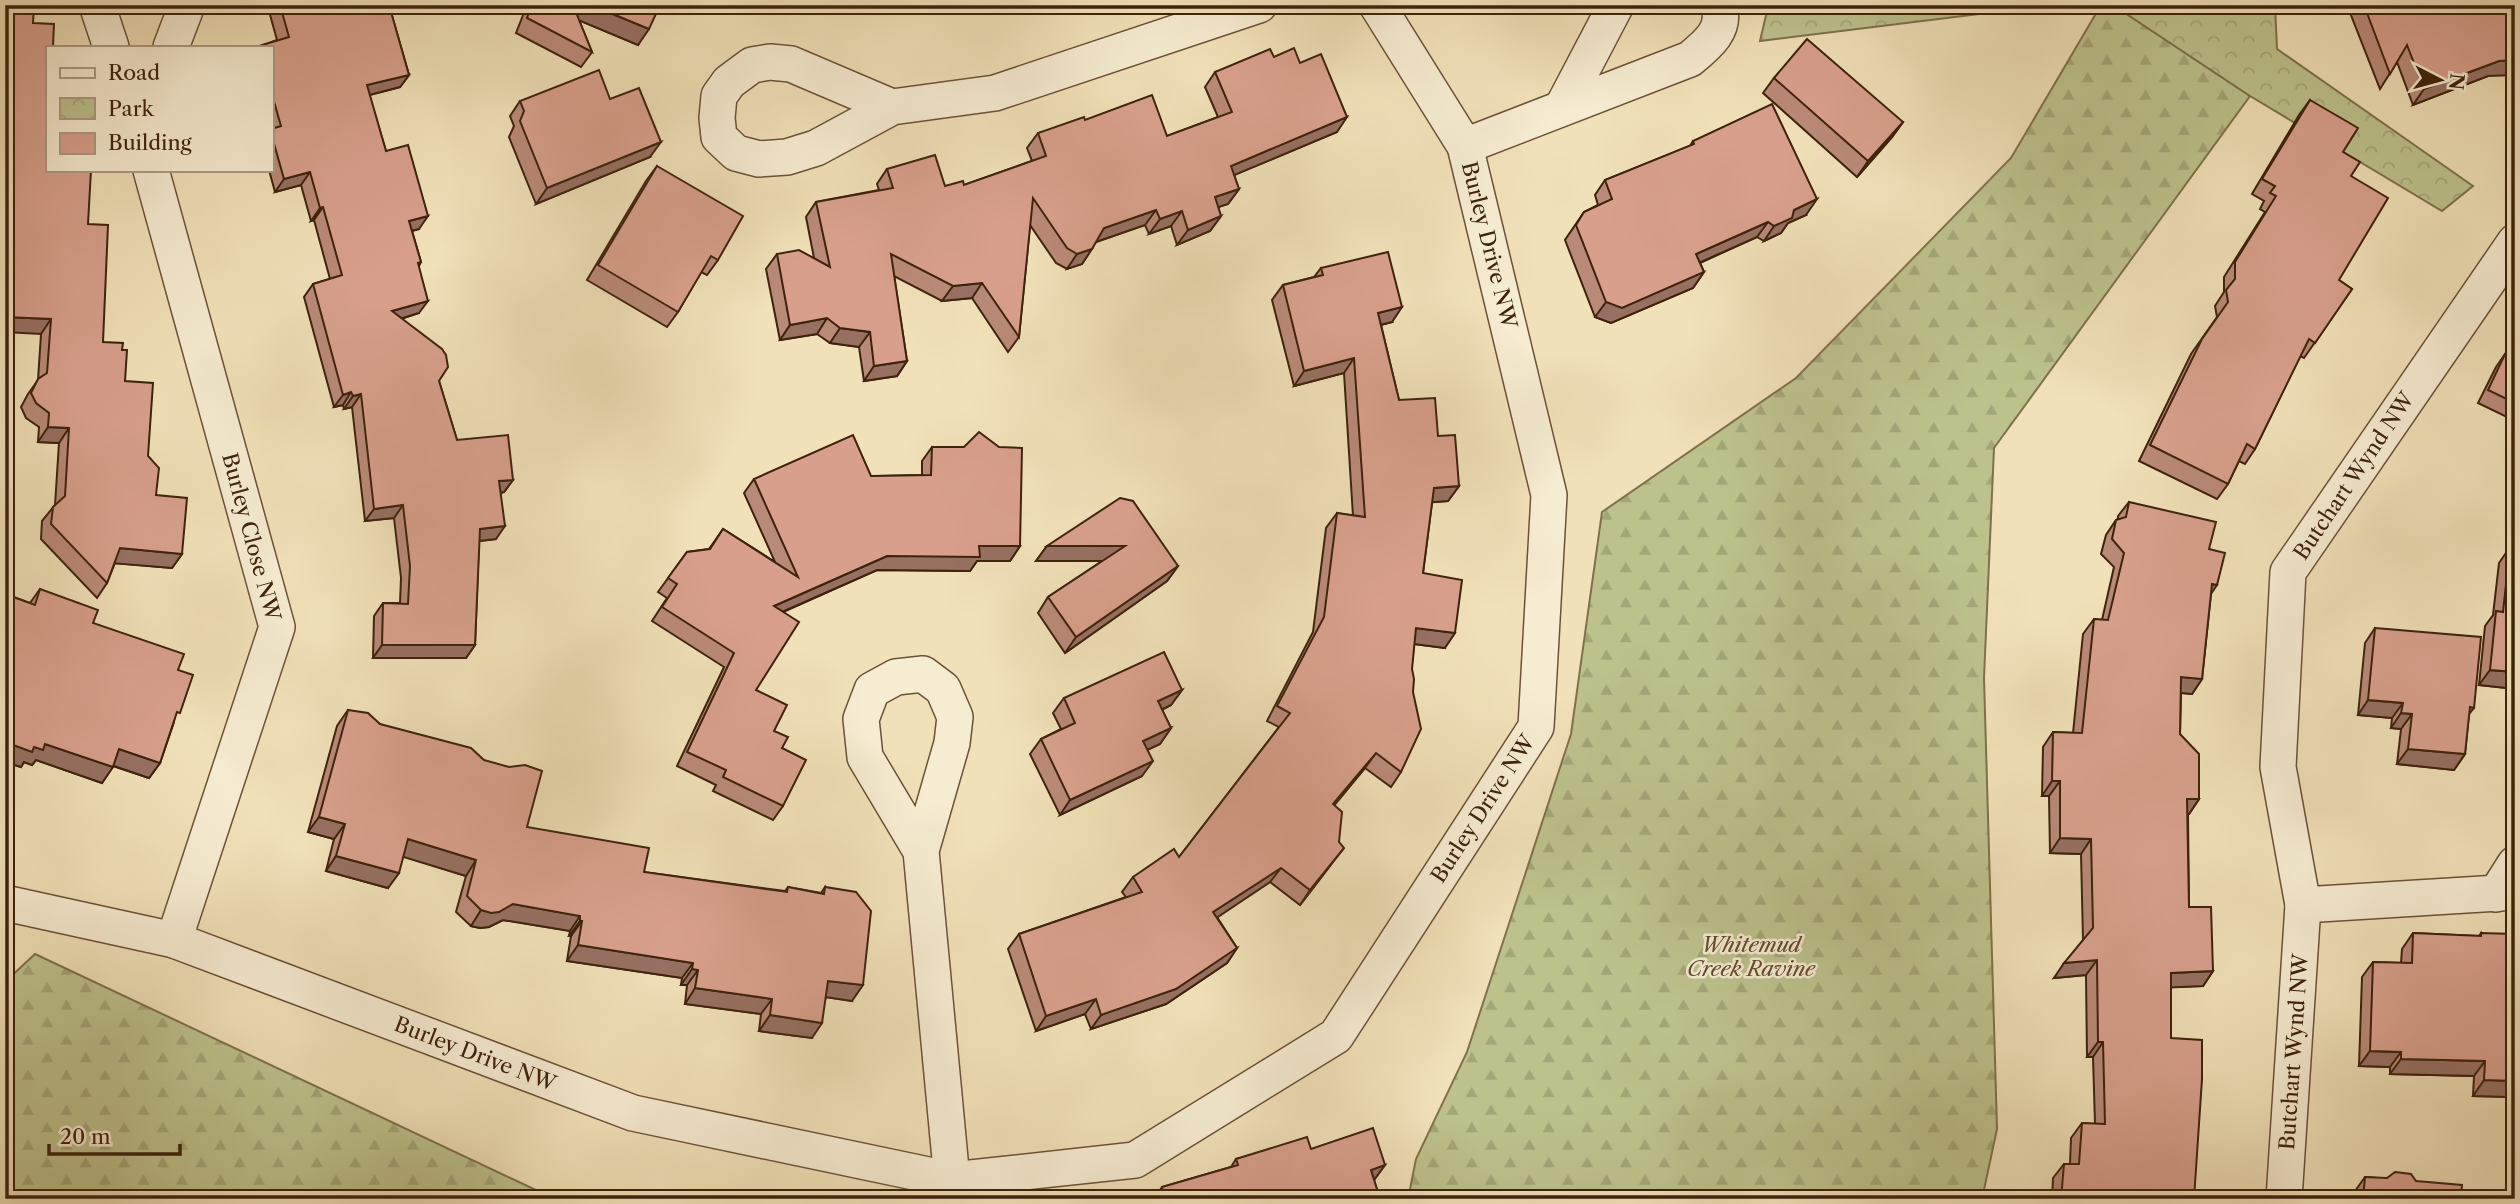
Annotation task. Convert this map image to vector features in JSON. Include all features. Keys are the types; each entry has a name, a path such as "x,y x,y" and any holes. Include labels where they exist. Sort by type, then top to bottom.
{"street":[{"path":"96,5 111,46"},
{"path":"171,46 187,5"},
{"path":"892,107 995,93 1259,5"},
{"name":"Burley Drive NW","path":"5,903 174,940 633,1113 953,1180 1135,1160 1336,1036 1536,727 1549,495 1465,146 1377,5"},
{"path":"1562,108 1616,5"},
{"name":"Burley Drive NW","path":"1465,146 1690,59 1714,39 1721,12 1718,5"},
{"name":"Burley Close NW","path":"152,172 277,627 174,940"},
{"name":"Butchart Wynd NW","path":"2284,1199 2304,905 2278,767 2288,572 2515,242"},
{"path":"921,851 953,1180"},
{"path":"2304,905 2505,893 2515,864"}],"green space":[{"path":"1787,5 2053,5 1760,41 1767,11"},
{"name":"Whitemud Creek Ravine","path":"2101,5 2113,5 2250,96 1994,448 1984,678 1997,1129 1982,1199 1408,1199 1416,1159 1467,1052 1571,734 1602,512 1796,378 2011,158"},
{"path":"2113,5 2275,5 2277,49 2473,186 2442,211 2250,96"},
{"path":"35,954 555,1199 5,1199 5,982"}],"building":[{"path":"5,5 34,5 33,23 54,24 53,46 46,46 46,172 91,172 88,224 108,225 103,342 123,343 122,350 127,350 125,381 153,383 148,456 159,468 156,495 187,498 182,554 120,548 107,583 51,524 53,507 65,496 69,428 48,427 49,413 36,403 31,393 38,379 47,373 51,319 5,317"},
{"path":"280,5 389,5 409,75 367,85 386,151 408,145 428,216 409,221 421,262 418,263 428,301 392,311 442,349 446,355 448,367 439,381 457,440 508,435 513,480 499,481 505,526 480,529 475,645 382,645 383,603 408,604 410,566 403,505 374,509 361,394 353,396 351,392 343,395 313,284 342,275 310,172 284,179 273,140 273,128 281,126 273,98 273,46 259,46 289,37"},
{"path":"532,5 573,5 592,52 527,18"},
{"path":"591,5 660,5 649,29"},
{"path":"2364,5 2515,5 2515,60 2499,61 2424,89 2407,45 2390,74"},
{"path":"1807,39 1903,122 1868,161 1774,78"},
{"path":"1294,48 1300,63 1321,54 1347,117 1231,166 1239,189 1215,197 1221,216 1188,230 1182,211 1160,219 1156,210 1104,228 1092,249 1077,254 1067,248 1033,198 1019,337 982,283 953,286 891,254 907,361 874,366 870,332 840,328 827,318 790,325 777,254 799,250 830,267 816,202 893,188 887,169 935,155 945,186 963,181 964,185 1046,156 1038,133 1084,117 1085,120 1152,95 1167,136 1232,112 1215,72 1270,49 1274,57"},
{"path":"599,70 610,99 639,88 661,142 547,188 520,121 524,111 520,101"},
{"path":"2310,100 2358,128 2343,152 2360,162 2351,176 2388,198 2339,280 2352,289 2315,343 2309,339 2255,449 2247,444 2228,484 2150,445 2202,339 2228,302 2226,290 2235,279 2235,262 2276,196 2270,193 2275,186 2262,179"},
{"path":"1772,104 1817,199 1794,210 1792,218 1774,226 1768,222 1696,254 1704,272 1622,308 1606,302 1576,225 1584,212 1612,199 1605,180 1694,144 1693,141"},
{"path":"657,166 743,216 718,260 711,256 678,312 598,265"},
{"path":"1388,252 1402,307 1378,313 1399,400 1435,398 1438,436 1455,435 1459,486 1434,488 1423,573 1462,580 1455,633 1416,628 1413,692 1421,729 1401,772 1376,753 1333,804 1342,812 1339,842 1344,848 1310,890 1281,868 1213,912 1237,948 1176,989 1101,1015 1096,999 1046,1016 1019,934 1142,892 1133,877 1174,849 1179,857 1290,713 1277,706 1324,617 1337,513 1365,517 1354,358 1304,371 1283,285 1323,275 1321,268"},
{"path":"2515,350 2515,403 2488,390 2505,354 2512,357"},
{"path":"979,432 999,447 1022,448 1020,546 979,546 980,557 887,556 774,606 799,622 756,690 787,705 774,731 788,737 782,748 806,760 783,806 723,777 726,770 687,752 734,653 662,607 677,584 668,578 687,552 710,549 723,529 798,577 754,479 853,435 871,476 931,475 932,447 964,447"},
{"path":"1120,498 1133,501 1178,566 1076,637 1048,597 1125,546 1047,546"},
{"path":"2129,502 2216,522 2209,549 2225,553 2217,585 2212,584 2202,679 2181,677 2180,734 2199,754 2199,799 2187,799 2189,907 2211,907 2213,971 2171,973 2171,1038 2202,1040 2194,1199 2061,1199 2064,1164 2079,1164 2082,1123 2105,1124 2103,1042 2098,1042 2097,960 2064,963 2093,928 2091,839 2060,838 2060,781 2052,781 2053,732 2082,733 2094,619 2108,620 2124,553 2112,539 2116,520 2126,517"},
{"path":"2510,547 2515,548 2515,672 2490,670 2496,611 2503,612"},
{"path":"40,589 98,610 93,623 184,654 178,670 193,675 160,763 119,749 113,767 45,744 43,750 34,747 32,752 5,742 5,594 35,605"},
{"path":"2375,628 2481,637 2474,708 2470,707 2465,754 2408,749 2412,714 2401,713 2403,703 2368,700"},
{"path":"1164,652 1182,690 1158,701 1171,728 1143,741 1153,761 1070,800 1041,739 1075,723 1064,698"},
{"path":"348,710 368,713 380,724 471,748 484,760 509,767 525,765 542,771 527,827 649,848 644,872 787,892 788,887 824,894 825,887 856,892 871,911 863,985 828,981 822,1023 770,1015 772,999 695,988 698,970 692,969 693,963 578,945 582,921 580,916 513,904 499,912 481,910 467,896 476,860 408,839 399,873 336,856 345,824 319,817"},
{"path":"2413,933 2481,936 2481,933 2515,934 2515,1081 2484,1080 2485,1061 2401,1059 2401,1052 2370,1051 2373,962 2412,963"},
{"path":"1373,1128 1385,1165 1371,1170 1380,1199 1165,1199 1162,1187 1238,1165 1236,1159 1307,1137 1311,1149"},
{"path":"2395,1172 2411,1174 2416,1181 2462,1185 2461,1199 2363,1199 2365,1177 2387,1178"}]}
